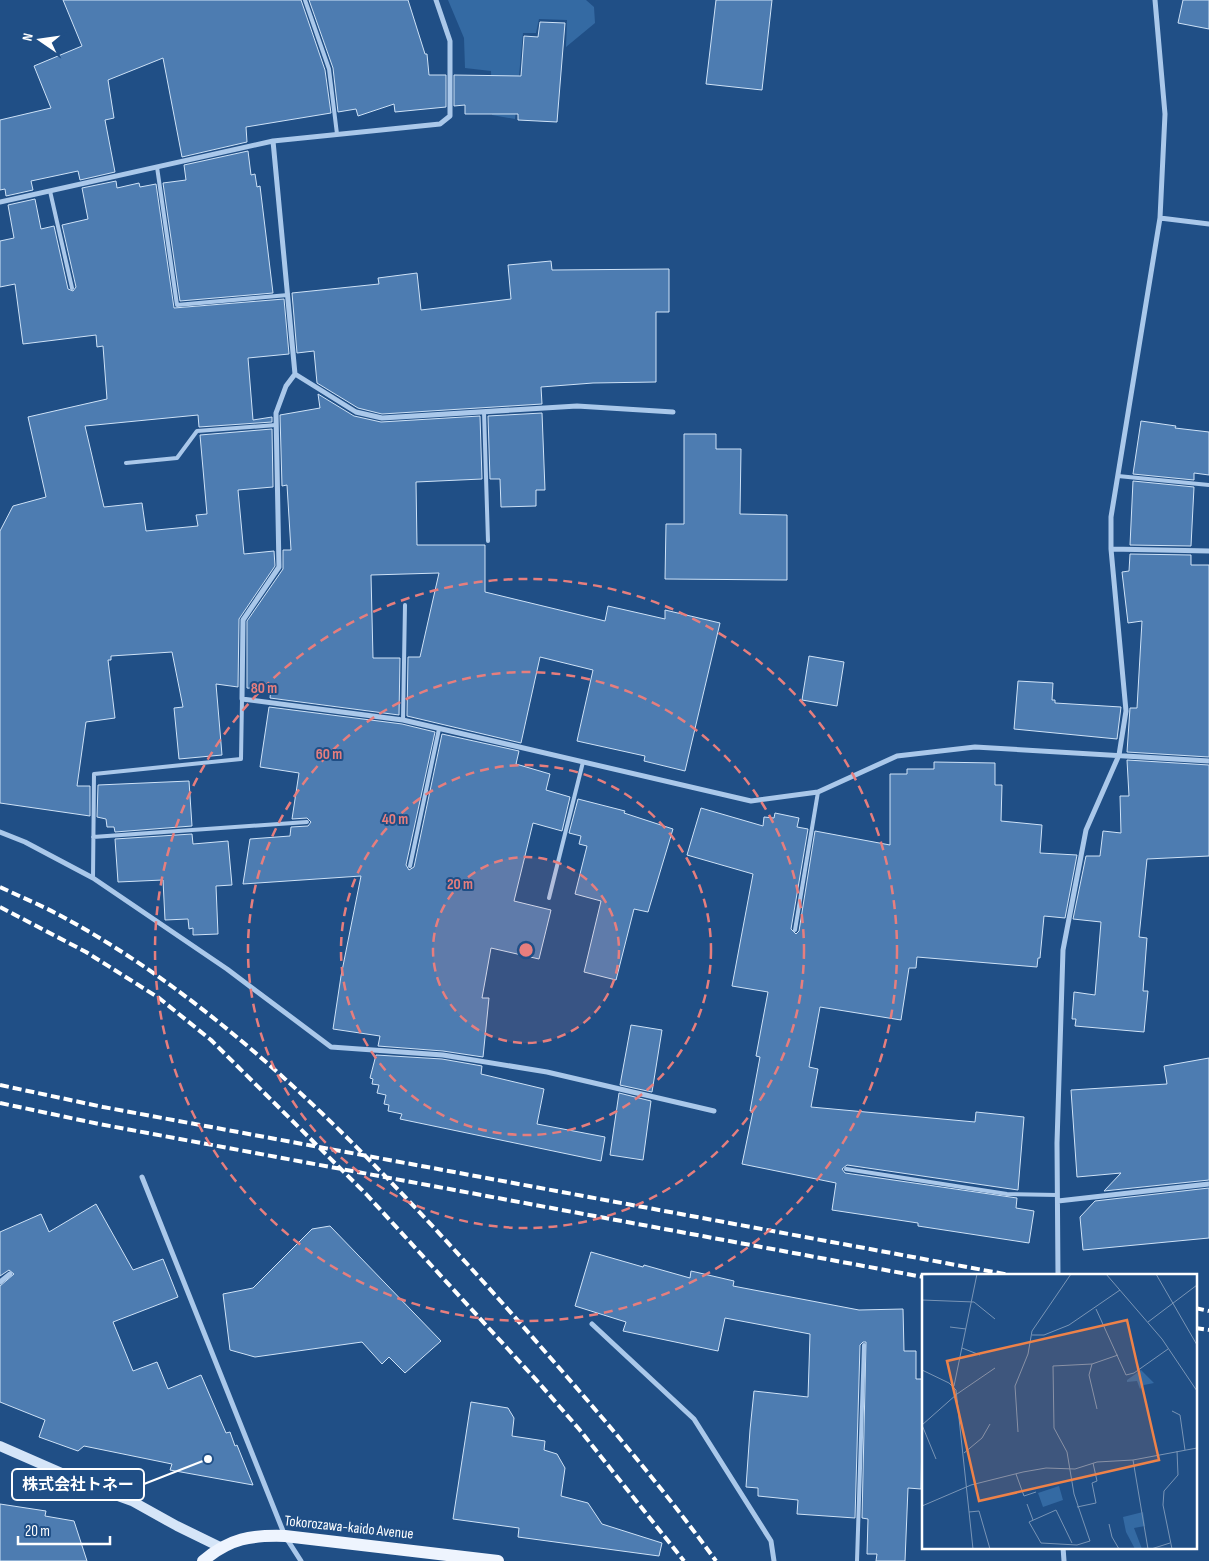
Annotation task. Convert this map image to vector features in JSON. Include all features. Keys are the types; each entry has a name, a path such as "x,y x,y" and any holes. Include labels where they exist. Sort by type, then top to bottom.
{"main road":[{"path":"0,1446 96,1488 132,1501 220,1547"},
{"name":"Tokorozawa-kaido Avenue","path":"203,1561 220,1547 253,1535 285,1536 498,1561"}],"street":[{"path":"0,202 273,141 440,124 450,116 450,41 436,0"},
{"path":"1058,1274 1057,1143 1063,950 1086,830 1119,755 1126,710 1111,549 1112,516 1160,218 1165,114 1155,0"},
{"path":"273,141 296,374 286,386 276,413 279,567 243,620 242,699 404,720 751,801 818,792 897,756 975,748 1209,761"},
{"path":"1160,218 1209,224"},
{"path":"296,374 356,412 382,418 577,406 673,412"},
{"path":"1111,549 1209,552"},
{"path":"0,832 25,842 93,878 227,969 330,1047 443,1055 547,1072 714,1111"},
{"path":"142,1177 285,1536 301,1561"},
{"path":"1058,1202 1209,1184"},
{"path":"0,1282 10,1274"},
{"path":"592,1324 694,1419 771,1542 774,1561"},
{"path":"1064,1548 1064,1561"}],"lane":[{"path":"305,0 329,69 337,134"},
{"path":"157,167 177,305 288,294"},
{"path":"50,191 72,288"},
{"path":"484,412 488,541"},
{"path":"126,463 177,458 197,430 276,425"},
{"path":"1118,476 1209,485"},
{"path":"404,720 405,605"},
{"path":"93,878 94,774 241,759 242,699"},
{"path":"410,866 439,729"},
{"path":"549,898 583,762"},
{"path":"795,930 818,792"},
{"path":"93,837 307,822"},
{"path":"846,1169 1007,1194 1057,1195"},
{"path":"857,1561 864,1345"}],"shaded area":[{"path":"448,0 586,0 594,7 595,23 566,47 567,20 539,19 536,33 523,33 515,119 492,115 491,71 465,68 464,38"}],"building":[{"path":"63,0 301,0 325,70 331,113 246,127 247,142 182,157 163,58 108,80 114,118 105,120 115,172 80,180 78,171 31,181 33,190 6,196 5,189 0,190 0,120 51,108 34,66 82,46"},
{"path":"309,0 408,0 425,54 427,54 429,75 446,75 446,107 395,112 394,104 358,116 356,109 338,112 333,68"},
{"path":"716,0 772,0 762,90 706,84"},
{"path":"1183,0 1209,0 1209,29 1178,23"},
{"path":"540,22 565,23 557,122 518,120 518,114 465,114 465,105 454,106 454,75 521,76 524,36 538,37"},
{"path":"248,151 251,175 255,174 257,187 260,186 273,293 180,301 163,183 186,180 184,165"},
{"path":"116,181 117,188 139,183 140,187 156,184 174,308 284,299 289,354 248,358 253,420 272,417 272,422 199,427 198,415 85,426 104,507 142,503 146,531 198,526 196,515 207,514 200,435 272,429 273,487 238,490 244,554 274,551 275,566 239,619 238,687 216,684 222,755 179,759 174,708 183,707 172,652 111,656 111,660 108,660 115,718 86,722 77,786 90,786 90,816 0,803 0,531 13,506 46,497 28,417 107,399 103,346 97,347 96,335 23,344 15,284 0,287 0,241 14,238 8,205 35,199 41,229 54,226 68,289 73,291 76,287 62,225 88,219 82,188"},
{"path":"551,261 552,270 669,269 669,312 656,312 656,382 593,383 541,387 542,404 382,414 358,408 317,383 314,351 297,353 292,293 379,284 378,278 417,273 421,310 511,299 508,265"},
{"path":"318,394 354,416 381,422 480,416 482,479 416,482 417,545 485,545 485,592 605,621 608,606 665,619 665,610 720,623 685,771 644,761 645,756 577,741 593,670 540,657 521,743 407,716 408,657 420,657 439,573 371,575 373,658 400,658 399,715 270,698 271,687 247,688 247,621 283,569 283,550 291,550 287,485 282,486 280,415 320,408"},
{"path":"542,413 545,490 536,490 536,506 501,507 500,479 490,479 488,416"},
{"path":"1141,421 1209,432 1209,475 1194,473 1194,480 1133,474"},
{"path":"684,434 716,434 716,449 741,449 740,514 787,515 787,580 665,579 666,524 684,524"},
{"path":"1133,481 1194,487 1191,546 1130,545"},
{"path":"1130,554 1191,555 1191,565 1209,565 1209,757 1127,752 1130,708 1137,708 1142,621 1128,623 1122,572 1129,571"},
{"path":"809,656 844,662 837,706 802,700"},
{"path":"1018,681 1053,683 1052,700 1055,700 1055,703 1121,707 1117,739 1014,729"},
{"path":"269,707 402,724 435,732 406,865 409,870 414,867 442,734 519,751 516,764 550,774 546,790 570,797 562,831 533,823 514,901 551,910 539,959 491,948 482,998 489,998 483,1057 443,1051 378,1046 380,1036 333,1029 341,976 361,876 243,884 250,839 290,836 291,827 308,826 311,822 307,818 292,819 299,773 260,767"},
{"path":"1127,760 1209,765 1209,856 1147,859 1139,937 1147,938 1143,991 1148,991 1144,1032 1075,1026 1076,1019 1072,1019 1074,992 1095,995 1101,922 1073,919 1086,856 1100,856 1103,831 1121,833 1120,796 1129,796"},
{"path":"934,762 995,763 995,785 1002,785 1001,821 1042,825 1040,853 1077,855 1065,918 1044,916 1040,958 1038,958 1037,967 917,957 916,968 909,968 901,1020 820,1007 809,1067 818,1069 811,1107 975,1122 976,1112 1024,1117 1018,1190 847,1165 842,1169 845,1173 1017,1198 1016,1208 1034,1211 1029,1243 918,1226 918,1223 832,1210 836,1183 742,1164 753,1111 750,1111 760,1057 756,1056 768,992 732,986 753,874 687,855 701,808 763,826 764,817 774,818 775,813 799,818 797,827 808,829 791,929 796,934 799,931 815,831 890,845 890,774 907,774 907,769 934,769"},
{"path":"189,781 192,826 115,832 114,827 107,827 106,819 97,817 98,785"},
{"path":"578,799 625,811 624,813 673,829 648,912 634,909 616,980 584,972 601,901 575,894 587,846 579,844 581,836 569,833"},
{"path":"192,834 193,844 228,841 232,885 216,886 218,934 193,935 193,928 189,929 188,919 165,920 163,880 118,882 115,839"},
{"path":"631,1025 662,1030 652,1092 620,1085"},
{"path":"376,1055 442,1059 482,1066 481,1074 544,1089 537,1124 605,1137 601,1161 400,1119 402,1114 388,1111 389,1105 384,1104 386,1095 377,1093 379,1085 372,1084 373,1079 370,1078"},
{"path":"1209,1058 1209,1180 1104,1191 1121,1173 1077,1177 1071,1090 1167,1084 1164,1066"},
{"path":"619,1093 651,1101 643,1160 610,1155"},
{"path":"1209,1188 1209,1238 1083,1250 1080,1217 1095,1201"},
{"path":"96,1204 133,1270 163,1259 178,1297 113,1322 133,1371 157,1362 168,1389 201,1375 226,1433 230,1432 235,1446 237,1445 253,1485 170,1470 172,1464 84,1446 78,1451 39,1437 45,1420 0,1402 0,1286 14,1274 9,1270 0,1276 0,1232 41,1214 49,1232"},
{"path":"330,1226 441,1341 405,1373 389,1357 382,1364 362,1342 255,1357 230,1350 223,1294 253,1288 312,1229"},
{"path":"591,1252 690,1278 691,1271 734,1281 733,1286 859,1310 903,1309 904,1351 916,1351 916,1379 922,1379 921,1489 908,1488 905,1561 876,1561 877,1554 867,1554 868,1519 862,1518 866,1342 860,1345 855,1518 797,1514 798,1500 758,1496 758,1488 746,1487 750,1430 754,1391 808,1397 810,1334 725,1318 718,1351 623,1331 626,1322 575,1306"},
{"path":"471,1402 508,1408 514,1418 512,1436 545,1441 544,1450 557,1454 565,1468 561,1496 588,1503 602,1524 662,1543 659,1556 518,1537 519,1528 453,1519"},
{"path":"0,1504 46,1511 45,1516 74,1521 87,1561 0,1561"}],"railway":[{"path":"0,887 63,917 126,955 188,998 304,1096 412,1205 513,1315 643,1466 716,1561"},
{"path":"0,907 86,952 159,998 211,1040 366,1194 539,1383 579,1429 684,1561"},
{"path":"0,1085 103,1107 1005,1274"},
{"path":"0,1103 99,1124 922,1277"},
{"path":"1196,1308 1209,1311"},
{"path":"1196,1328 1209,1330"}],"place":[{"name":"株式会社トネー","path":"208,1459"}]}
